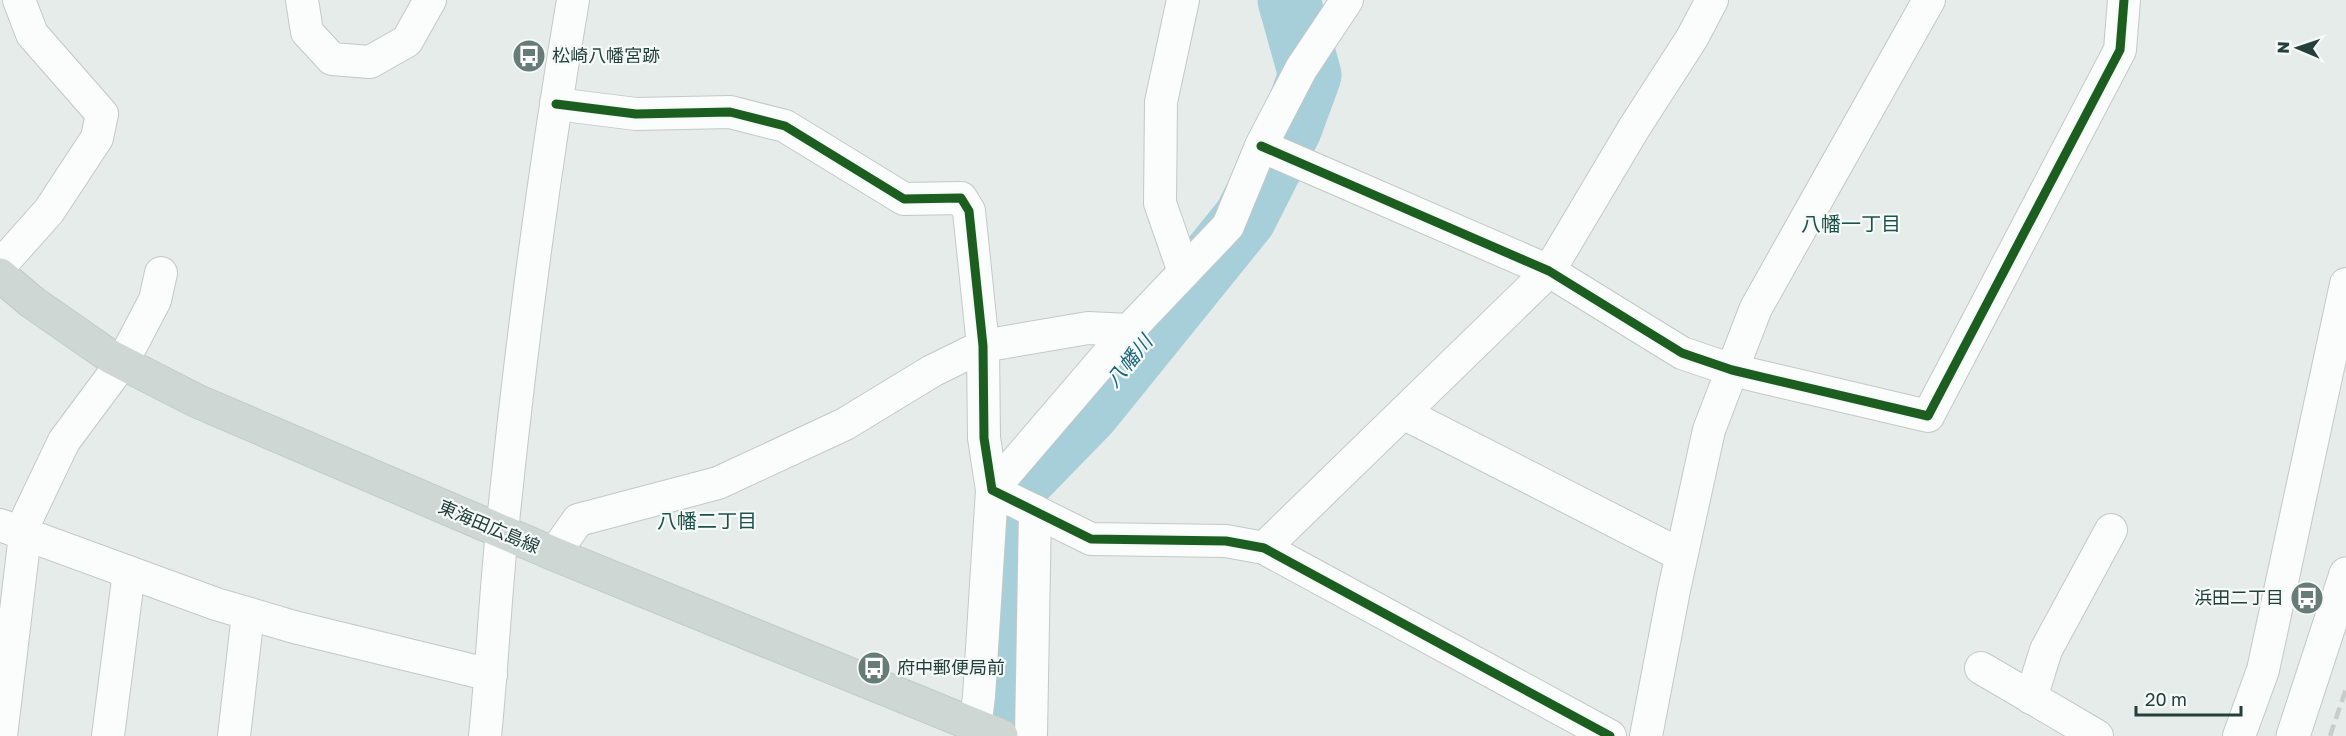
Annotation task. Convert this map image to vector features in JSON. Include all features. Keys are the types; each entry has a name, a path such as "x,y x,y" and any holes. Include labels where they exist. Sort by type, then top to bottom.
{"main road":[{"name":"東海田広島線","path":"0,275 71,331 122,363 197,401 554,554 983,733"},
{"path":"2293,736 2346,574"}],"street":[{"path":"0,266 49,211 97,138 102,114 32,34 19,0"},
{"path":"302,0 307,32 332,59 370,62 406,41 430,0"},
{"path":"485,736 502,532 556,104 573,0"},
{"path":"1183,0 1161,102 1160,203 1184,272"},
{"path":"992,490 1129,330 1228,226 1261,146 1300,69 1347,0"},
{"path":"1264,548 1549,271 1634,128 1692,38 1712,0"},
{"path":"1646,736 1681,555 1709,430 1732,370 1756,308 1929,0"},
{"path":"1261,146 1549,271 1682,353 1732,370 1928,416 2120,50 2124,0"},
{"path":"556,104 636,114 730,112 785,126 904,199 961,198 969,211 983,346 984,438 992,490 983,733"},
{"path":"1,736 15,531 64,441 122,363 155,300 161,273"},
{"path":"2239,736 2263,670 2346,284"},
{"path":"554,554 578,520 718,483 845,424 932,371 983,346 1088,328 1129,330"},
{"path":"1403,413 1681,555"},
{"path":"992,490 1091,539 1226,541 1264,548 1610,736"},
{"path":"1031,736 1035,511"},
{"path":"2031,698 2046,650 2111,530"},
{"path":"15,531 248,614 491,675"},
{"path":"108,736 129,573"},
{"path":"234,736 248,614"},
{"path":"1981,668 2097,736"}],"waterway":[{"name":"八幡川","path":"1002,736 1012,626 1017,485 1089,411 1245,218 1291,127 1310,75 1289,0"}],"railway":[{"path":"2330,736 2346,689"}],"cycle path":[{"path":"1261,146 1549,271 1682,353 1732,370 1928,416 2120,50 2124,0"},
{"path":"556,104 636,114 730,112 785,126 904,199 961,198 969,211 983,346 984,438 992,490 1091,539 1226,541 1264,548 1610,736"}],"place":[{"name":"松崎八幡宮跡","path":"529,56"},
{"name":"浜田二丁目","path":"2307,598"},
{"name":"府中郵便局前","path":"874,668"}],"district":[{"name":"八幡一丁目","path":"1851,224"},
{"name":"八幡二丁目","path":"707,521"}]}
